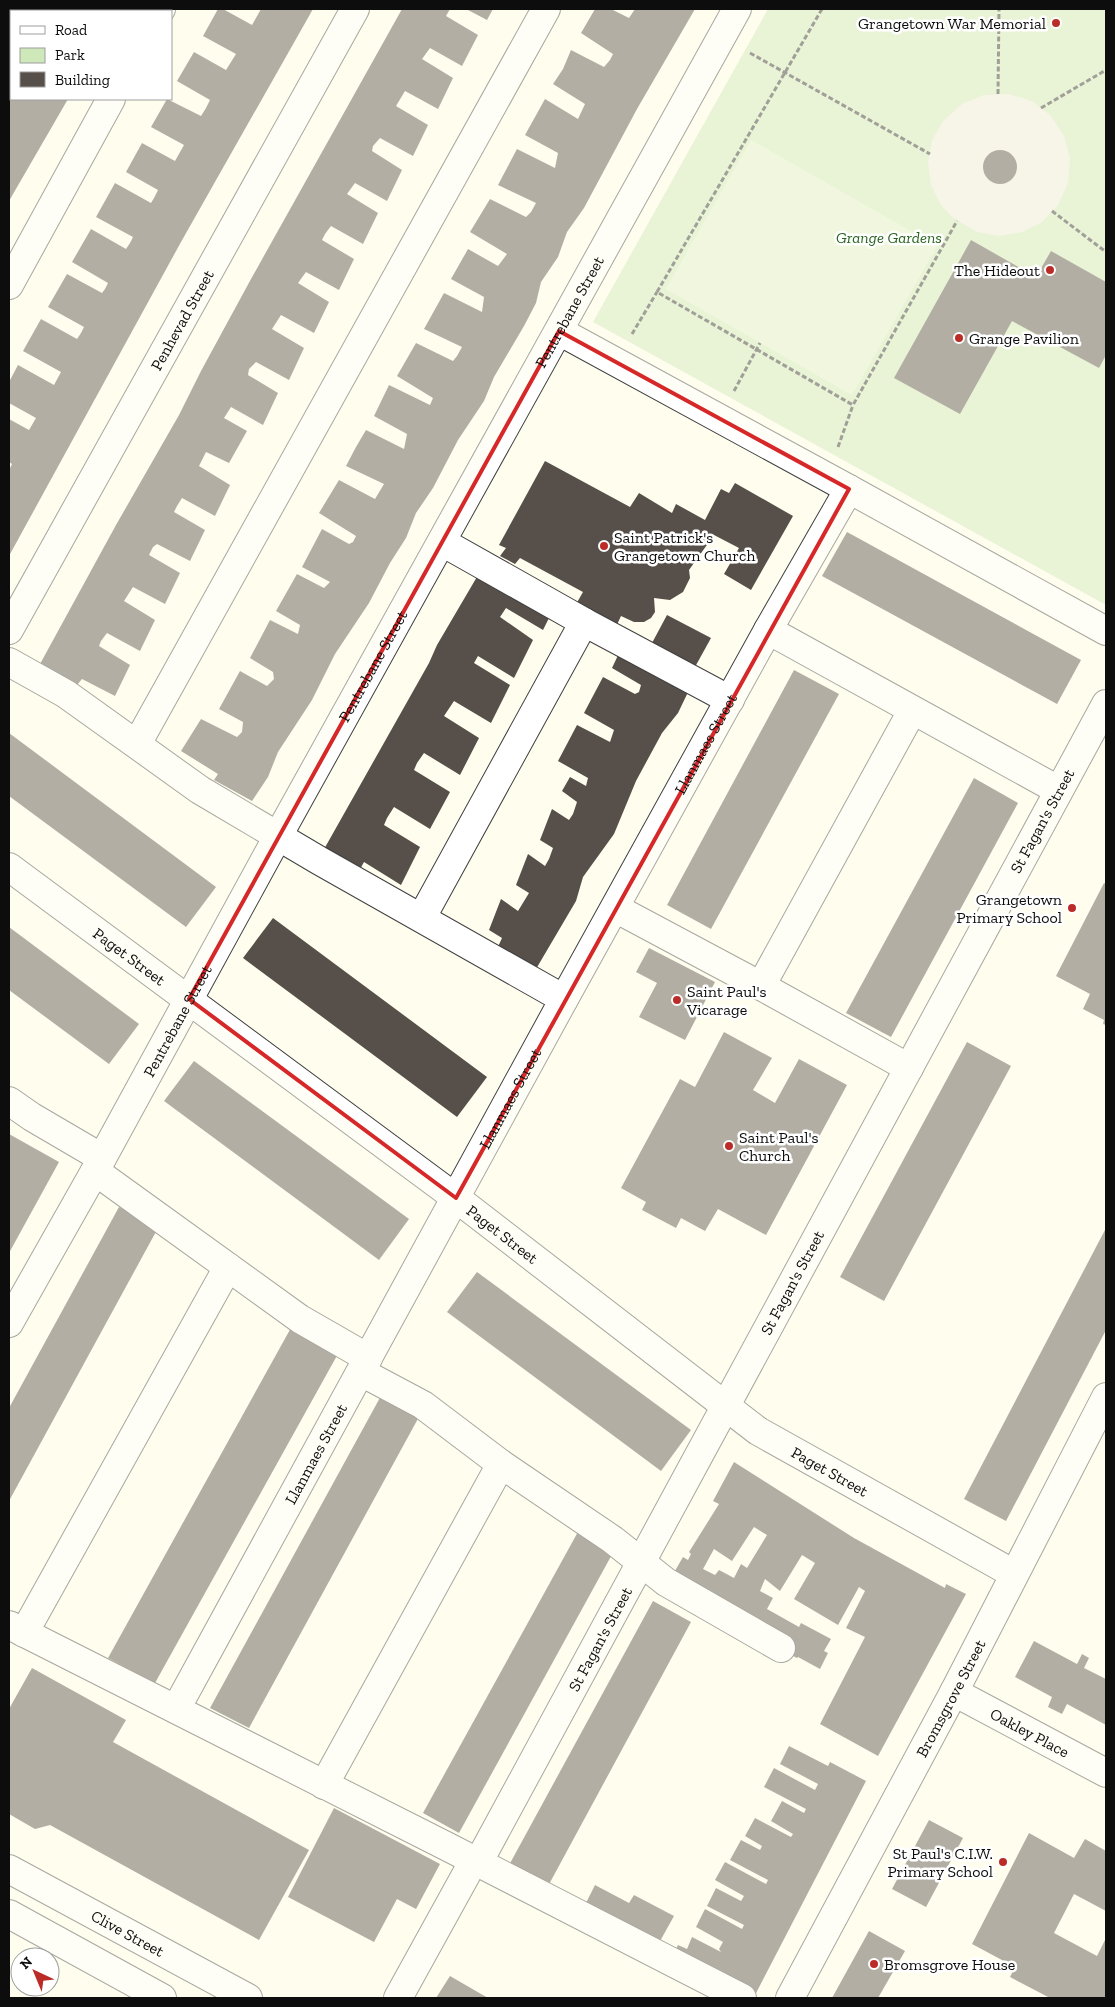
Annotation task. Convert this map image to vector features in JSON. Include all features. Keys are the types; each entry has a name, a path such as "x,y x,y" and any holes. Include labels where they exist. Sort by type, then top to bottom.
{"street":[{"name":"Penhevad Street","path":"9,630 355,9"},
{"path":"137,744 546,9"},
{"name":"Pentrebane Street","path":"9,1323 99,1165 278,836 737,9"},
{"path":"9,285 110,100"},
{"path":"558,331 1106,631"},
{"name":"Llanmaes Street","path":"176,1709 768,630 838,483"},
{"path":"442,542 584,622 730,700"},
{"path":"422,917 584,622"},
{"path":"768,630 1058,790"},
{"path":"9,662 66,694 200,790 564,999"},
{"name":"St Fagan's Street","path":"398,1998 473,1868 642,1563 1106,704"},
{"path":"761,986 912,711"},
{"name":"Paget Street","path":"9,867 190,999 456,1198 758,1431 1014,1574"},
{"path":"616,908 908,1068"},
{"path":"9,1101 99,1165 228,1267 423,1405 501,1464 614,1540 666,1582 781,1648"},
{"path":"228,1267 17,1629 324,1785 473,1868 742,1998"},
{"name":"Bromsgrove Street","path":"790,1998 954,1692 1106,1397"},
{"path":"324,1785 501,1464"},
{"name":"Oakley Place","path":"954,1692 1106,1773"},
{"name":"Clive Street","path":"9,1869 248,1998"},
{"path":"9,1914 162,1998"}],"path":[{"path":"615,362 822,9"},
{"path":"998,9 998,94"},
{"path":"721,38 930,154"},
{"path":"1041,108 1106,70"},
{"path":"1052,211 1106,252"},
{"path":"838,483 853,405 957,221"},
{"path":"657,292 853,405"},
{"path":"719,418 760,343"}],"highlighted area":[{"path":"559,331 849,489 456,1198 189,999"}],"green space":[{"name":"Grange Gardens","path":"768,9 1106,9 1106,605 593,322"},
{"path":"751,140 937,246 852,395 666,289"}],"shaded area":[{"path":"1008,94 1032,101 1051,116 1064,136 1070,159 1068,183 1058,205 1042,222 1022,232 999,236 977,232 952,217 941,205 931,185 928,162 932,140 944,120 962,104 984,95","holes":["997,151 1008,152 1017,164 1013,179 1004,184 992,182 985,174 984,168 987,157"]}],"building":[{"path":"87,9 88,10 43,10"},
{"path":"218,9 223,9 252,25 261,9 313,9 181,242 9,556 9,470 12,464 9,462 9,419 29,430 36,418 9,403 9,382 18,365 54,385 61,372 23,351 41,319 77,339 81,333 84,327 48,307 67,274 102,293 105,289 108,283 72,262 91,229 126,249 130,243 133,237 96,217 115,183 151,203 154,198 158,190 126,172 142,143 175,161 184,145 151,127 166,100 201,116 210,100 177,81 194,52 226,70 236,54 203,36"},
{"path":"402,9 450,9 446,16 478,35 462,66 430,48 422,59 453,78 438,109 405,91 396,106 428,125 413,156 380,138 373,146 372,151 402,170 387,201 355,183 347,194 378,213 363,244 331,226 325,234 322,240 354,259 339,290 306,272 298,283 329,302 314,333 281,315 272,329 304,348 289,380 256,362 249,369 248,375 278,393 263,425 231,407 224,418 247,431 229,463 206,452 199,466 230,485 215,516 182,498 177,506 174,512 205,530 190,561 157,544 153,547 149,555 180,573 165,604 133,587 124,601 155,620 140,651 107,633 101,641 99,646 130,665 115,696 82,679 77,685 40,664 179,415 251,279"},
{"path":"466,9 493,9 487,20"},
{"path":"595,9 611,9 629,18 635,9 695,9 637,109 584,208 567,232 558,257 541,282 536,303 494,377 484,401 458,440 433,488 416,513 406,538 390,563 369,603 335,654 312,700 278,752 268,777 252,801 214,780 218,774 181,751 201,719 237,737 242,732 243,722 219,709 240,671 267,686 274,679 273,672 250,658 270,620 298,634 300,625 276,611 297,574 324,588 330,582 302,567 322,529 349,544 353,542 356,536 319,513 339,480 375,499 384,484 346,466 366,430 404,449 407,434 374,416 389,385 430,405 433,398 397,376 416,343 453,361 457,356 462,347 424,329 444,293 482,312 484,297 451,279 468,249 498,266 507,254 470,232 490,199 526,217 536,203 498,185 517,149 555,168 558,153 525,135 545,99 578,119 585,104 553,84 563,69 571,50 604,67 610,60 613,54 581,33"},
{"path":"10,68 10,100 67,100 9,201"},
{"path":"1000,150 1012,155 1017,167 1012,179 1000,184 988,179 983,167 988,155"},
{"name":"Grange Pavilion","path":"971,240 1036,277 1051,251 1106,282 1106,355 1099,368 1012,321 960,414 894,378"},
{"name":"Saint Patrick's Grangetown Church","path":"545,461 630,507 639,493 672,513 676,504 705,520 721,489 729,493 735,483 793,516 751,590 724,574 739,548 714,535 689,570 690,578 683,592 670,600 654,598 655,612 651,618 644,622 634,622 621,616 615,629 575,606 583,592 520,558 515,564 500,556 506,548 499,545"},
{"path":"847,532 1081,660 1057,704 822,576"},
{"path":"481,570 553,610 543,630 506,608 500,617 533,640 514,678 478,656 474,663 510,685 491,723 454,701 444,716 479,738 460,775 424,753 417,763 414,770 450,792 430,829 394,807 387,818 384,825 420,847 401,885 364,862 359,871 323,851 429,663 437,645"},
{"path":"667,615 711,638 695,667 652,643"},
{"path":"621,649 690,688 678,713 662,733 636,781 614,834 583,877 576,901 536,969 497,949 502,938 489,930 501,899 518,911 529,893 516,885 528,854 545,866 549,859 553,848 540,840 552,809 569,820 573,814 577,802 562,791 570,777 586,786 588,778 558,761 577,725 610,742 614,730 584,713 603,677 635,694 639,692 641,685 612,668"},
{"path":"794,670 839,694 711,929 667,905"},
{"path":"9,733 216,887 186,927 9,796"},
{"path":"974,778 1018,803 891,1037 846,1013"},
{"path":"1104,883 1106,884 1106,1025 1103,1024 1104,1020 1083,1009 1090,994 1056,976"},
{"path":"273,918 487,1077 457,1117 243,958"},
{"path":"9,927 139,1024 109,1064 9,990"},
{"name":"Saint Paul's Vicarage","path":"649,948 715,982 685,1040 639,1017 657,983 636,972"},
{"name":"Saint Paul's Church","path":"724,1032 772,1058 753,1090 775,1103 799,1059 847,1085 766,1235 718,1209 705,1231 681,1218 676,1228 642,1210 646,1202 621,1188 680,1079 695,1087"},
{"path":"967,1042 1011,1066 884,1301 840,1277"},
{"path":"194,1061 409,1219 379,1260 164,1101"},
{"path":"9,1134 59,1162 9,1253"},
{"path":"119,1207 158,1228 9,1501 9,1408"},
{"path":"1106,1228 1106,1330 1006,1521 964,1499"},
{"path":"477,1272 691,1430 661,1471 447,1312"},
{"path":"292,1326 339,1352 155,1683 108,1658"},
{"path":"382,1394 420,1415 249,1728 210,1708"},
{"path":"734,1462 854,1538 945,1588 946,1584 966,1594 878,1756 820,1724 865,1637 846,1628 865,1591 859,1587 838,1625 794,1599 815,1563 802,1555 780,1591 765,1579 760,1591 773,1598 767,1609 799,1627 801,1623 831,1639 824,1651 828,1653 820,1669 791,1655 672,1576 683,1557 688,1560 691,1554 689,1552 719,1504 713,1501","holes":["754,1527 767,1535 747,1568 741,1564 734,1578 719,1570 715,1575 703,1569 714,1549 732,1561"]},
{"path":"579,1530 615,1549 459,1833 423,1813"},
{"path":"653,1601 691,1622 547,1888 508,1867"},
{"path":"1034,1641 1077,1664 1082,1654 1089,1658 1084,1668 1106,1679 1106,1725 1067,1704 1062,1714 1048,1707 1052,1697 1015,1677"},
{"path":"32,1668 126,1720 113,1742 309,1850 259,1940 50,1825 35,1829 9,1814 9,1709"},
{"path":"789,1746 828,1766 830,1762 866,1781 755,1995 674,1953 678,1945 687,1949 692,1937 721,1952 719,1949 723,1942 696,1927 705,1909 742,1929 744,1925 707,1906 716,1888 741,1901 744,1896 715,1880 725,1862 766,1884 768,1880 730,1860 741,1840 760,1850 762,1846 745,1836 755,1818 791,1837 793,1834 771,1821 782,1801 804,1813 806,1809 764,1787 774,1768 815,1790 818,1784 780,1764"},
{"path":"334,1808 440,1864 416,1909 397,1899 374,1942 288,1897"},
{"path":"929,1820 963,1838 926,1907 892,1889"},
{"path":"1029,1833 1074,1858 1085,1839 1106,1851 1106,1911 1074,1894 1054,1933 1097,1956 1106,1938 1106,1998 1050,1998 1010,1977 1015,1967 972,1944"},
{"path":"595,1885 629,1903 634,1895 674,1916 659,1943 584,1907"},
{"name":"Bromsgrove House","path":"869,1931 905,1951 878,1998 832,1998"},
{"path":"450,1976 488,1998 436,1998"}],"place":[{"name":"Grangetown War Memorial","path":"1056,23"},
{"name":"The Hideout","path":"1050,270"},
{"name":"Grange Pavilion","path":"959,338"},
{"name":"Saint Patrick's Grangetown Church","path":"604,546"},
{"name":"Grangetown Primary School","path":"1072,908"},
{"name":"Saint Paul's Vicarage","path":"677,1000"},
{"name":"Saint Paul's Church","path":"729,1146"},
{"name":"St Paul's C.I.W. Primary School","path":"1003,1862"},
{"name":"Bromsgrove House","path":"874,1964"}]}
